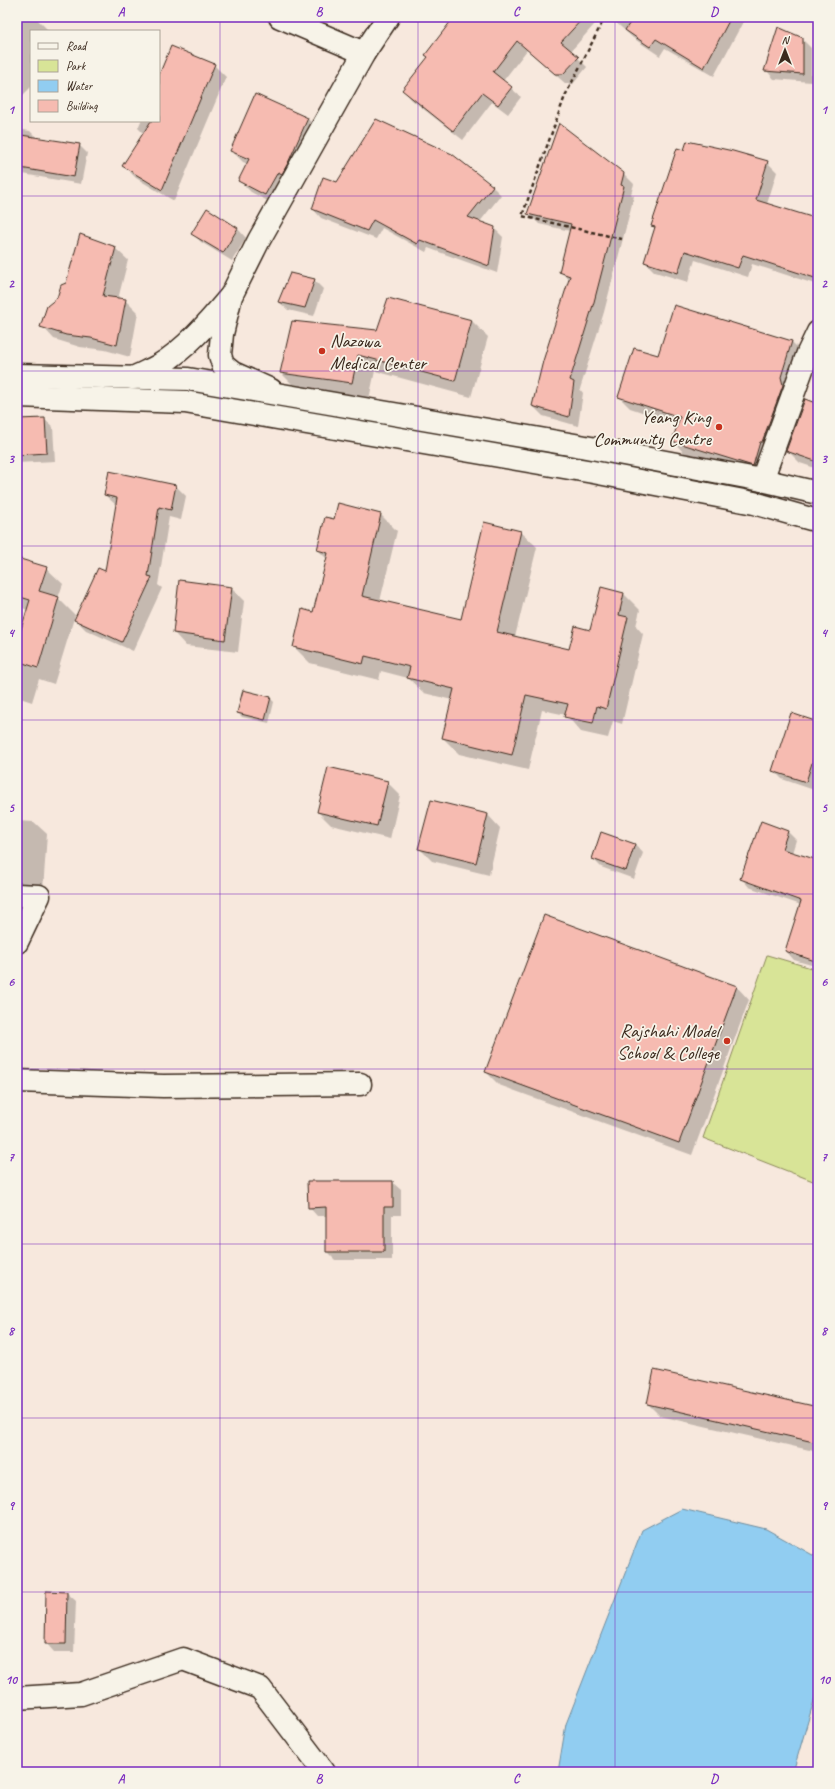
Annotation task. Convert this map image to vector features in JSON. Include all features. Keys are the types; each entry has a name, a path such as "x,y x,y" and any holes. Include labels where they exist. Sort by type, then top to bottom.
{"main road":[{"path":"280,17 364,53"},
{"path":"281,394 233,373 224,365 220,356 222,334 231,296 259,240 364,53 388,17"},
{"path":"133,378 158,366 180,350 204,327 231,296"},
{"path":"762,480 808,353 818,332"},
{"path":"17,375 188,379 281,394 762,480 818,493"},
{"path":"17,396 185,402 593,472 754,503 818,521"},
{"path":"17,895 39,896 17,942"},
{"path":"17,1081 163,1086 360,1084"},
{"path":"17,1698 81,1694 183,1659 260,1688 324,1772"}],"path":[{"path":"605,17 565,96 522,216 622,239"}],"green space":[{"path":"767,955 818,970 818,1183 703,1138"}],"water":[{"path":"682,1509 766,1529 818,1558 818,1687 793,1772 558,1772 566,1724 642,1530"}],"building":[{"path":"454,17 584,17 561,42 579,57 563,74 555,74 517,41 493,72 512,87 498,105 482,93 453,131 402,90 428,57 425,55"},
{"path":"634,17 731,17 704,68 656,39 650,47 625,30"},
{"path":"778,27 803,38 803,74 764,71"},
{"path":"171,46 215,64 162,190 122,166 150,122 160,122 160,73"},
{"path":"255,94 308,118 282,174 278,172 265,195 238,181 249,159 230,151"},
{"path":"376,119 452,154 493,186 468,217 495,227 489,266 420,240 417,244 373,220 367,231 312,209 323,177 337,182"},
{"path":"559,123 624,173 621,185 624,186 594,302 570,380 574,382 569,417 532,406 543,361 570,276 559,272 571,224 527,214"},
{"path":"21,135 80,144 74,177 20,168"},
{"path":"687,141 733,151 768,161 756,200 818,219 818,279 743,255 738,268 685,251 678,273 644,262 655,227 651,226 677,148 684,150"},
{"path":"207,208 238,228 223,253 191,234"},
{"path":"80,234 116,247 103,296 126,299 117,345 91,338 66,335 40,327 47,306 57,298 61,285 66,283"},
{"path":"290,273 315,279 305,308 278,302"},
{"path":"388,298 472,320 455,381 358,355 352,383 280,373 292,321 377,330"},
{"path":"674,305 792,341 781,377 783,385 762,442 760,442 753,466 672,441 680,417 618,397 634,348 658,355"},
{"path":"805,399 818,404 818,462 786,451"},
{"path":"45,418 47,453 17,455 17,419"},
{"path":"109,471 176,485 171,510 159,507 148,576 152,577 122,642 74,620 98,568 105,571 117,498 104,495"},
{"path":"338,503 381,514 362,596 461,619 484,522 521,531 497,632 569,649 575,626 590,630 601,587 624,593 619,615 628,617 606,709 597,706 593,723 564,717 568,704 526,695 512,755 442,738 454,689 407,678 410,667 365,656 363,664 293,647 302,609 313,612 328,553 317,550 325,517 334,519"},
{"path":"17,558 47,567 39,591 59,597 38,668 17,661 17,642 30,600 17,596"},
{"path":"179,580 232,587 225,640 173,633"},
{"path":"243,690 271,697 265,720 237,713"},
{"path":"791,713 818,722 818,744 806,782 772,771"},
{"path":"328,767 388,781 377,826 317,812"},
{"path":"431,800 488,814 476,863 418,849"},
{"path":"761,821 788,831 782,849 818,860 818,962 785,951 801,901 740,879"},
{"path":"601,832 635,844 626,871 592,859"},
{"name":"Rajshahi Model School & College","path":"544,915 737,986 679,1143 485,1072"},
{"path":"307,1181 393,1181 393,1207 384,1207 384,1252 326,1252 326,1207 308,1208"},
{"path":"654,1370 818,1407 818,1443 647,1404"},
{"path":"46,1591 67,1592 66,1644 45,1644"}],"place":[{"name":"Nazowa Medical Center","path":"322,351"},
{"name":"Yeang King Community Centre","path":"719,427"},
{"name":"Rajshahi Model School & College","path":"727,1041"}]}
